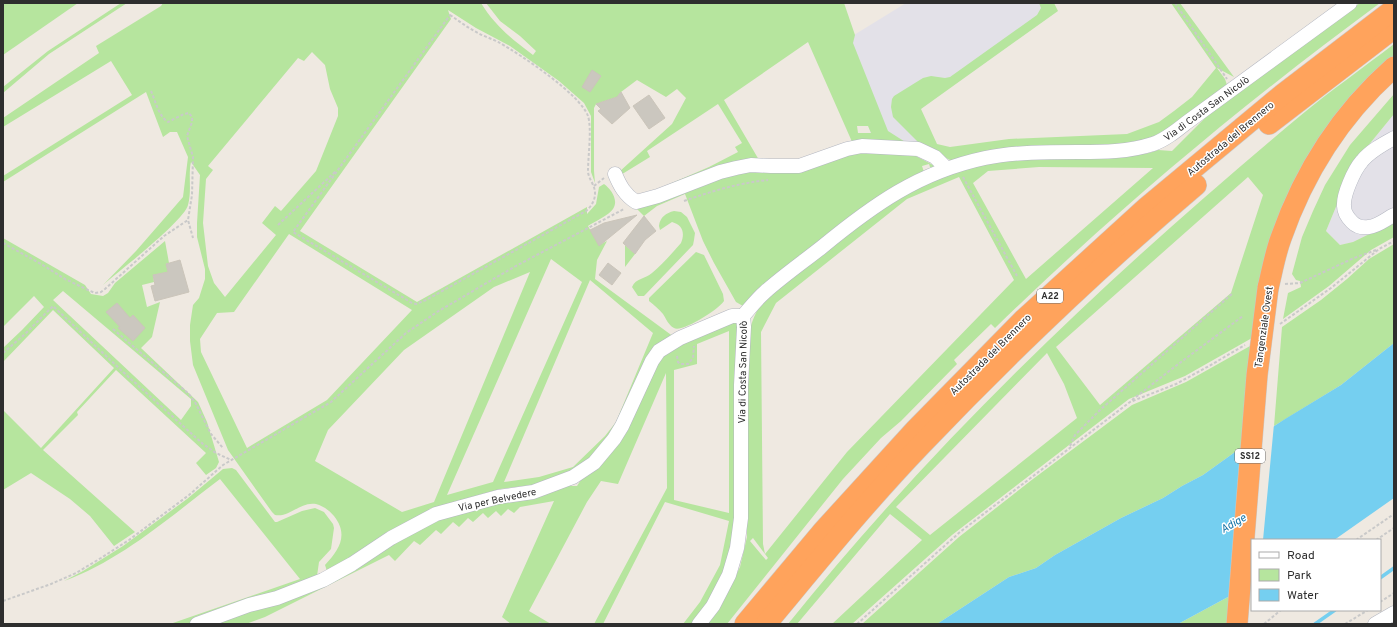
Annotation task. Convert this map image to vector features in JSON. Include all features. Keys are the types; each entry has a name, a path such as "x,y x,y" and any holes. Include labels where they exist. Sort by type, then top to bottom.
{"highway":[{"name":"Autostrada del Brennero","path":"745,624 823,532 916,429 1023,320 1147,207 1283,94 1394,9"},
{"name":"Autostrada del Brennero","path":"766,624 833,544 921,445 1034,330 1159,217 1244,145 1280,115 1394,28"},
{"name":"Tangenziale Ovest","path":"1256,539 1273,342 1280,239 1294,203 1320,154 1353,109 1394,67"},
{"name":"Tangenziale Ovest","path":"1237,624 1257,375 1277,288 1300,223 1324,175 1352,131 1369,111 1394,86"},
{"path":"1250,624 1251,610"}],"street":[{"name":"Via di Costa San Nicolò","path":"700,624 729,575 737,548 741,518 740,385 744,327 743,316 765,292 838,234 884,200 904,188 951,167 986,158 1026,153 1107,152 1128,150 1154,144 1169,136 1350,3"},
{"path":"1394,138 1373,150 1361,162 1355,172 1344,202 1344,208 1349,220 1360,227 1367,228 1375,226 1394,215"},
{"path":"610,175 626,195 636,202 658,196 720,172 736,168 751,165 800,166 847,149 862,146 918,149 951,167"},
{"name":"Via per Belvedere","path":"197,624 249,605 277,598 323,580 340,571 391,538 436,514 498,497 533,492 573,477 594,463 614,439 622,426 652,361 659,351 680,338 699,329 732,316 743,316"},
{"path":"1376,624 1394,613"}],"path":[{"path":"1175,3 1234,88"},
{"path":"450,15 476,33 499,42 527,60 570,92 588,117 588,173 596,191 594,202 586,211 426,300 416,304 293,232 340,167 450,15"},
{"path":"151,91 161,114 168,122 184,114 189,113 192,117 192,122 187,136 193,157 192,195 188,220 193,238"},
{"path":"278,225 340,167"},
{"path":"951,167 1017,276"},
{"path":"594,186 610,175"},
{"path":"3,601 76,573 101,558 129,540 183,500 223,465 331,402 406,333 437,312 514,267 636,202"},
{"path":"3,243 65,279 95,293 105,289 164,236 188,220"},
{"path":"1277,288 1300,283 1394,241"},
{"path":"1277,326 1331,288 1379,249"},
{"path":"1070,446 1075,435 1095,414 1233,293"},
{"path":"3,353 25,334 53,306 203,444 216,453 231,460"},
{"path":"857,624 960,532 1070,446 1243,316"},
{"path":"113,328 189,394 196,404 211,434 223,448"},
{"path":"1130,402 1176,384 1247,344"},
{"path":"1357,539 1394,514"},
{"path":"1378,539 1394,528"},
{"path":"1381,601 1394,593"},
{"path":"1264,624 1280,611"},
{"path":"1345,624 1366,611"}],"shaded area":[{"path":"906,3 1042,3 1050,16 920,109 922,146 874,143 841,43"},
{"path":"1394,114 1394,222 1353,242 1340,245 1326,231 1345,185 1367,147"}],"green space":[{"path":"3,3 78,3 3,55"},
{"path":"121,3 127,3 49,54 3,93 3,87 48,51"},
{"path":"163,3 481,3 498,26 533,55 536,51 520,36 500,21 486,3 844,3 855,35 853,43 888,131 910,145 853,144 808,42 724,100 759,160 637,198 709,167 738,152 735,147 742,143 718,104 647,151 650,157 619,176 619,172 672,124 686,98 677,89 666,97 637,80 621,92 617,97 596,104 594,108 595,183 591,172 591,116 584,103 559,81 510,46 476,28 448,10 451,19 300,231 417,302 587,207 587,214 596,204 599,187 604,184 612,192 615,198 615,206 605,216 588,226 599,245 607,241 597,260 595,279 674,337 618,427 589,463 548,483 500,489 429,509 428,513 327,571 325,565 338,548 341,536 341,530 334,516 326,508 316,504 305,505 280,515 275,515 272,512 228,450 193,365 190,325 193,305 199,298 205,279 205,269 197,237 200,175 191,162 189,200 184,212 164,234 103,285 136,251 183,197 188,157 177,132 170,132 163,137 146,92 3,182 3,176 132,95 111,61 3,127 3,118 99,53 96,46 161,6","holes":["312,52 325,65 330,89 338,108 338,116 316,171 281,211 275,206 262,223 276,235 225,297 214,283 208,266 203,223 206,179 213,170 208,166 298,58 304,61","857,126 868,126 871,133 858,133","289,234 412,310 327,400 247,448 201,352 200,339 217,313 234,312","551,259 582,282 493,482 447,495","530,272 434,502 402,512 315,461 328,430 404,350 494,287","590,280 653,333 616,422 605,436 573,467 539,477 504,482"]},
{"path":"1039,3 1054,3 1058,11 921,109 937,144 950,147 1009,139 1127,134 1159,122 1192,97 1216,68 1171,3 1180,3 1234,77 1217,68 1225,79 1227,85 1158,136 1125,146 952,161 922,146 893,117 891,107 894,96 923,78 931,76 945,78 950,77 1037,15 1041,8"},
{"path":"1360,3 1380,3 1230,119 1134,200 995,328 991,324 954,360 957,364 901,421 881,438 843,479 727,624 708,624 722,603 740,567 747,537 747,345 752,322 763,301 887,203 951,173 1007,159 1113,157 1149,153 1158,150 1172,151 1208,115","holes":["1039,167 1153,168 1026,279 973,183 988,171","959,177 1014,280 847,452 765,554 763,544 761,332 776,303 907,199","753,538 768,558 766,560 750,541"]},
{"path":"1394,44 1394,58 1334,123 1252,338 1185,376 1129,399 952,535 852,624 832,624 922,540 890,514 797,624 788,624 906,487 1031,357 1163,234 1231,174 1311,107","holes":["1248,177 1263,195 1231,293 1100,405 1056,347","1047,353 1064,384 1077,418 930,535 896,507"]},
{"path":"1394,94 1394,114 1367,147 1345,185 1326,231 1340,245 1353,242 1394,222 1394,237 1371,250 1329,286 1283,319 1288,293 1301,287 1300,281 1296,280 1292,274 1302,237 1325,185 1350,145"},
{"path":"861,150 912,154 935,166 934,169 930,167 929,164 922,166 924,172 743,306 736,302 714,263 703,241 685,194 657,206 644,216 637,209 641,206 709,179"},
{"path":"674,211 681,212 687,217 695,233 693,245 644,296 638,296 632,287 634,284 638,280 656,270 681,243 683,233 679,225 672,222 660,230 659,226 664,216"},
{"path":"3,238 85,285 91,294 103,296 108,293 115,283 165,241 169,263 166,264 168,272 153,275 154,282 142,285 147,307 160,302 152,337 141,348 198,402 207,422 219,462 216,468 206,475 196,463 206,453 116,370 77,412 78,415 43,450 135,532 114,546 90,516 70,499 31,473 3,490 3,410 41,448 114,368 53,310 3,362 3,348 44,307 34,296 3,327","holes":["63,291 191,399 191,406 181,420 53,300"]},
{"path":"1394,244 1394,343 1341,385 1274,426 1282,327 1321,300 1369,259"},
{"path":"625,245 635,254 625,267"},
{"path":"696,252 704,255 723,294 724,301 721,305 692,324 678,329 674,328 661,312 649,301 649,298"},
{"path":"734,319 738,327 737,529 723,579 694,624 683,624 700,602 720,565 729,521 665,502 603,624 594,624 667,488 666,373 618,484 601,481 587,502 529,611 551,624 511,624 502,617 554,501 520,507 514,513 508,509 501,516 496,511 488,518 483,513 473,522 468,518 459,527 453,522 441,534 436,530 420,545 414,541 395,561 389,555 265,617 246,624 211,624 246,610 442,516 570,483 571,486 577,486 662,354","holes":["729,331 729,513 674,500 674,370 697,364 697,344"]},
{"path":"1250,346 1242,447 1203,475 1163,498 1121,518 1055,555 1036,568 1009,577 937,624 862,624 959,537 1033,479 1132,405 1186,382"},
{"path":"232,468 236,470 275,522 302,511 315,508 324,512 333,524 334,528 331,549 319,562 317,576 188,624 170,624 300,579 220,479 126,549 85,572 64,581 123,546 187,499 223,469"},
{"path":"1232,595 1230,624 1178,624 1228,597"}],"water":[{"name":"Adige","path":"1394,343 1394,498 1335,539 1251,539 1251,585 1178,624 937,624 1009,577 1036,568 1055,555 1121,518 1163,498 1203,475 1242,447 1341,385"}],"pier":[{"path":"1274,424 1263,539 1251,539 1251,587 1232,597 1242,445"}],"building":[{"path":"592,70 601,76 590,92 582,87"},
{"path":"621,92 630,108 612,124 598,111 601,109 596,104 617,97"},
{"path":"649,95 665,118 649,129 633,106"},
{"path":"637,215 599,246 590,230 604,223"},
{"path":"644,216 656,231 645,240 635,254 623,243"},
{"path":"180,260 189,292 155,301 151,286 155,285 153,275 168,272 166,264"},
{"path":"608,263 621,273 612,285 599,275"},
{"path":"117,303 130,318 133,315 145,328 133,341 118,328 120,327 106,312"}],"waterway":[{"path":"1381,577 1394,568"},
{"path":"1315,624 1334,611"}]}
